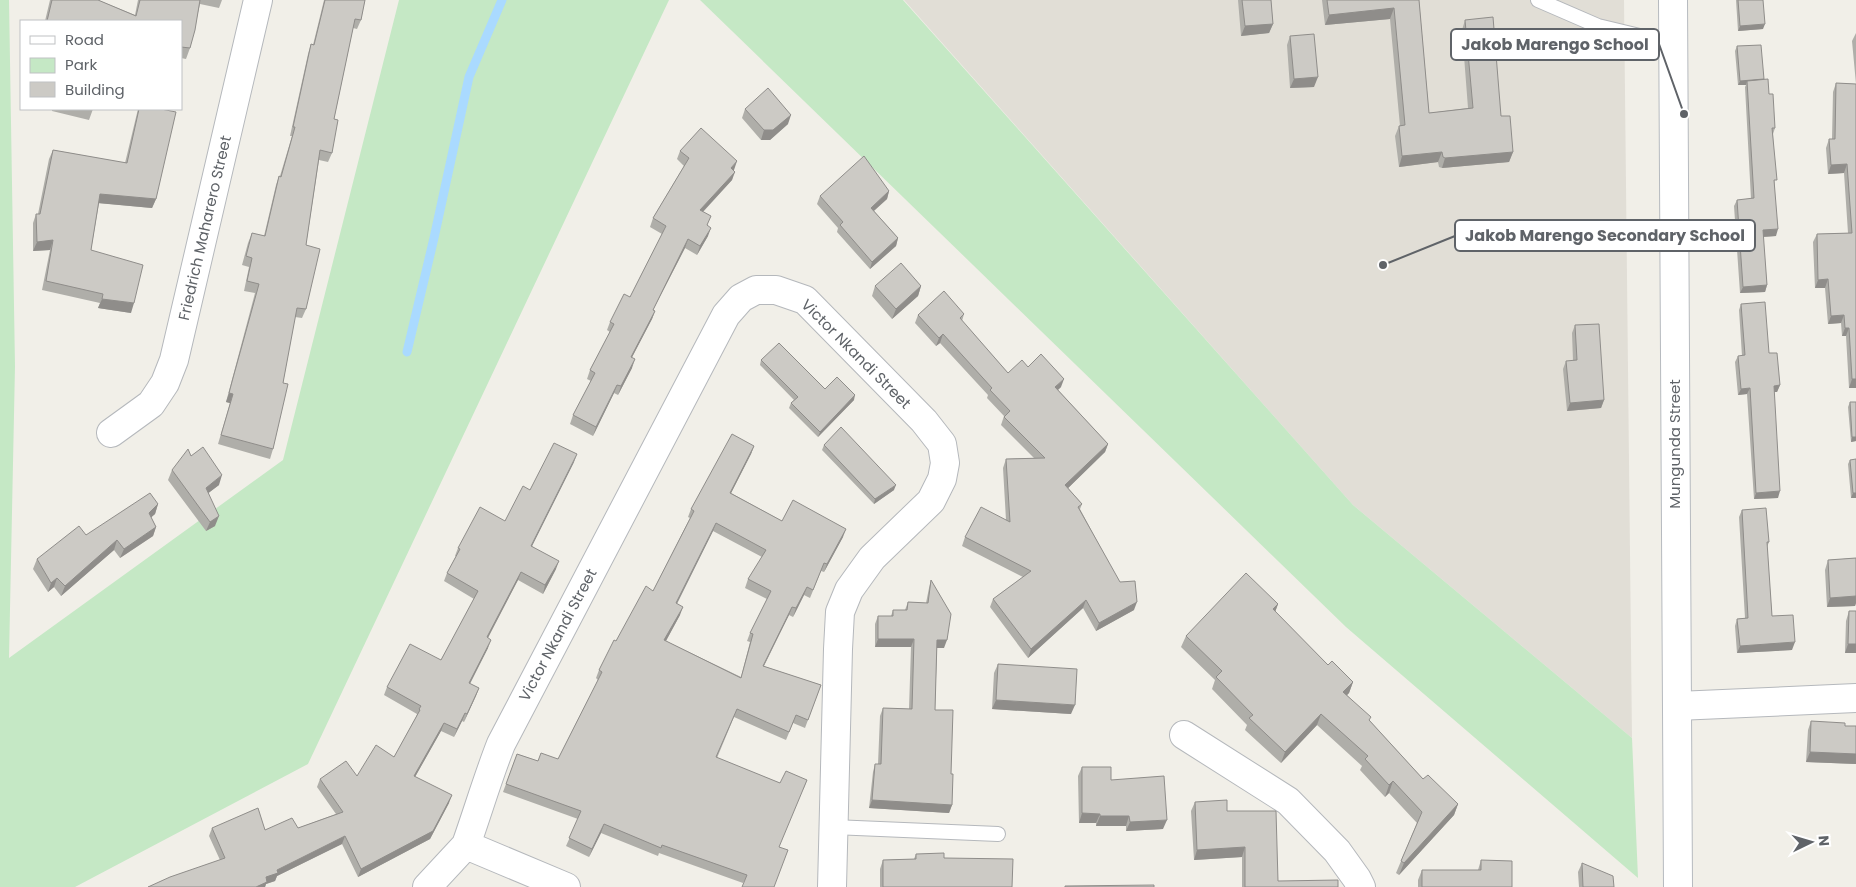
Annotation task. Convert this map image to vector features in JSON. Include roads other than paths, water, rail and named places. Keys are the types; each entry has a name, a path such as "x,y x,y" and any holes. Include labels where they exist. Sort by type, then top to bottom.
{"street":[{"name":"Friedrich Maharero Street","path":"111,433 151,404 165,383 174,360 258,0"},
{"name":"Mungunda Street","path":"1673,0 1678,887"},
{"name":"Victor Nkandi Street","path":"466,845 500,744 726,315 741,298 756,290 776,290 805,300 924,421 942,444 945,463 942,480 930,501 872,558 849,590 840,612 832,887"},
{"path":"1676,706 1856,698"},
{"path":"1184,735 1288,801 1337,851 1357,878 1361,887"},
{"path":"427,887 466,845 566,887"}],"lane":[{"path":"1538,0 1598,26 1673,44"},
{"path":"833,827 998,834"}],"waterway":[{"path":"407,352 469,77 502,0"}],"place":[{"name":"Jakob Marengo School","path":"1684,114"},
{"name":"Jakob Marengo Secondary School","path":"1383,265"}]}
